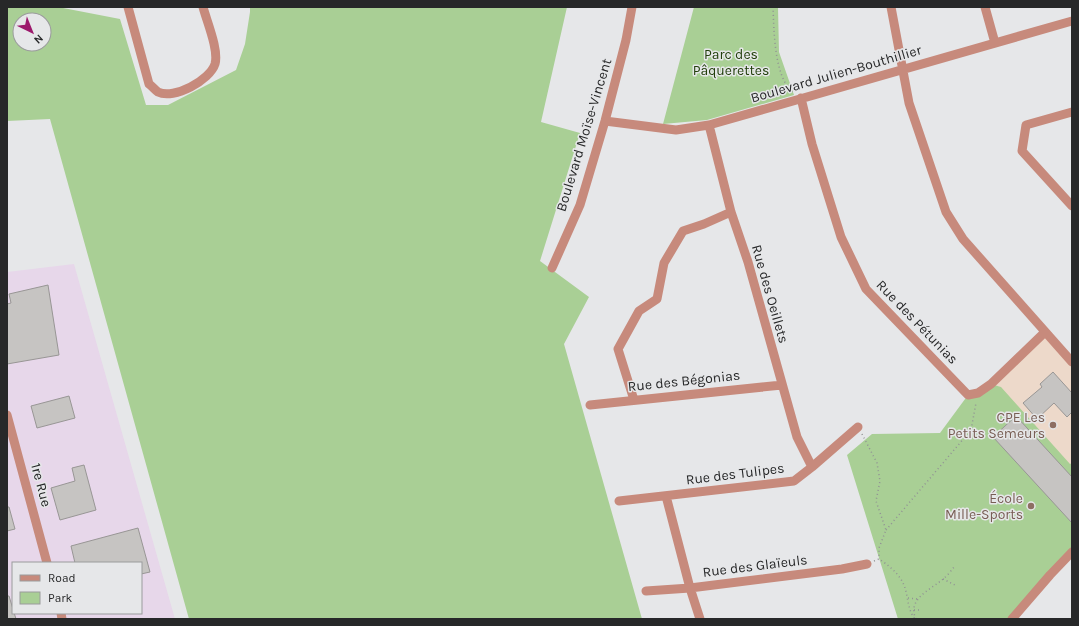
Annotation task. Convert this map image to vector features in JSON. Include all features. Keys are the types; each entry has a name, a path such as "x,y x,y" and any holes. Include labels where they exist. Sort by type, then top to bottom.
{"street":[{"path":"128,7 149,84 159,92 171,94 193,86 206,77 215,65 215,51 203,7"},
{"name":"Boulevard Moïse-Vincent","path":"552,268 580,205 605,121 626,40 632,7"},
{"path":"891,7 908,103 946,212 963,239 1072,362"},
{"path":"985,7 995,43"},
{"name":"Boulevard Julien-Bouthillier","path":"605,121 642,127 676,130 709,125 1072,21"},
{"name":"Rue des Pétunias","path":"801,98 812,144 841,237 866,289 968,395 978,393"},
{"path":"1072,112 1026,125 1022,151 1072,206"},
{"name":"Rue des Oeillets","path":"709,125 731,212 748,262 797,436 812,467"},
{"path":"634,400 618,349 638,311 657,299 664,263 683,231 704,224 731,212"},
{"path":"978,393 991,384 1045,332"},
{"name":"Rue des Bégonias","path":"590,405 782,385"},
{"name":"1re Rue","path":"7,415 47,562"},
{"name":"Rue des Tulipes","path":"619,501 794,481 858,427"},
{"path":"666,496 690,588 700,619"},
{"path":"1012,619 1072,552"},
{"name":"Rue des Glaïeuls","path":"646,592 842,569 867,564"}],"path":[{"path":"772,7 775,52 787,87 801,98"},
{"path":"879,559 879,548 886,530 971,430 978,393"},
{"path":"858,427 877,463 880,480 876,501 886,530"},
{"path":"867,564 879,559"},
{"path":"879,559 886,564 902,581 911,614 916,619"},
{"path":"916,619 914,616 914,610 918,598 943,579 954,567"},
{"path":"943,579 955,585"},
{"path":"907,598 918,598"},
{"path":"914,610 921,610"}],"shaded area":[{"path":"74,264 175,619 7,619 7,272"},
{"name":"CPE Les Petits Semeurs","path":"1045,332 1072,362 1072,548 1000,387 991,384"}],"green space":[{"path":"7,7 58,7 120,19 146,105 168,105 236,70 245,44 250,7 567,7 541,122 580,133 540,261 589,297 564,344 642,619 189,619 50,119 7,121"},
{"name":"Parc des Pâquerettes","path":"694,7 778,7 779,52 794,95 707,120 663,124"},
{"path":"991,384 1001,387 1070,464 1072,463 1072,552 1012,619 898,619 847,455 872,434 940,433 968,395"}],"building":[{"path":"48,285 59,355 7,364 7,304 11,303 9,294"},
{"path":"1053,372 1072,393 1072,412 1067,417 1054,403 1037,419 1023,403 1042,387 1040,384"},
{"path":"69,396 75,418 37,428 31,406"},
{"path":"1016,416 1072,477 1072,523 993,437"},
{"path":"84,465 96,510 60,520 51,488 75,481 72,468"},
{"path":"7,507 9,507 15,529 7,531"},
{"path":"138,528 150,572 142,574 142,562 75,562 71,546"},
{"path":"7,596 9,596 12,606 12,614 14,614 16,619 7,619"}],"place":[{"name":"CPE Les Petits Semeurs","path":"1053,425"},
{"name":"École Mille-Sports","path":"1031,506"}]}
